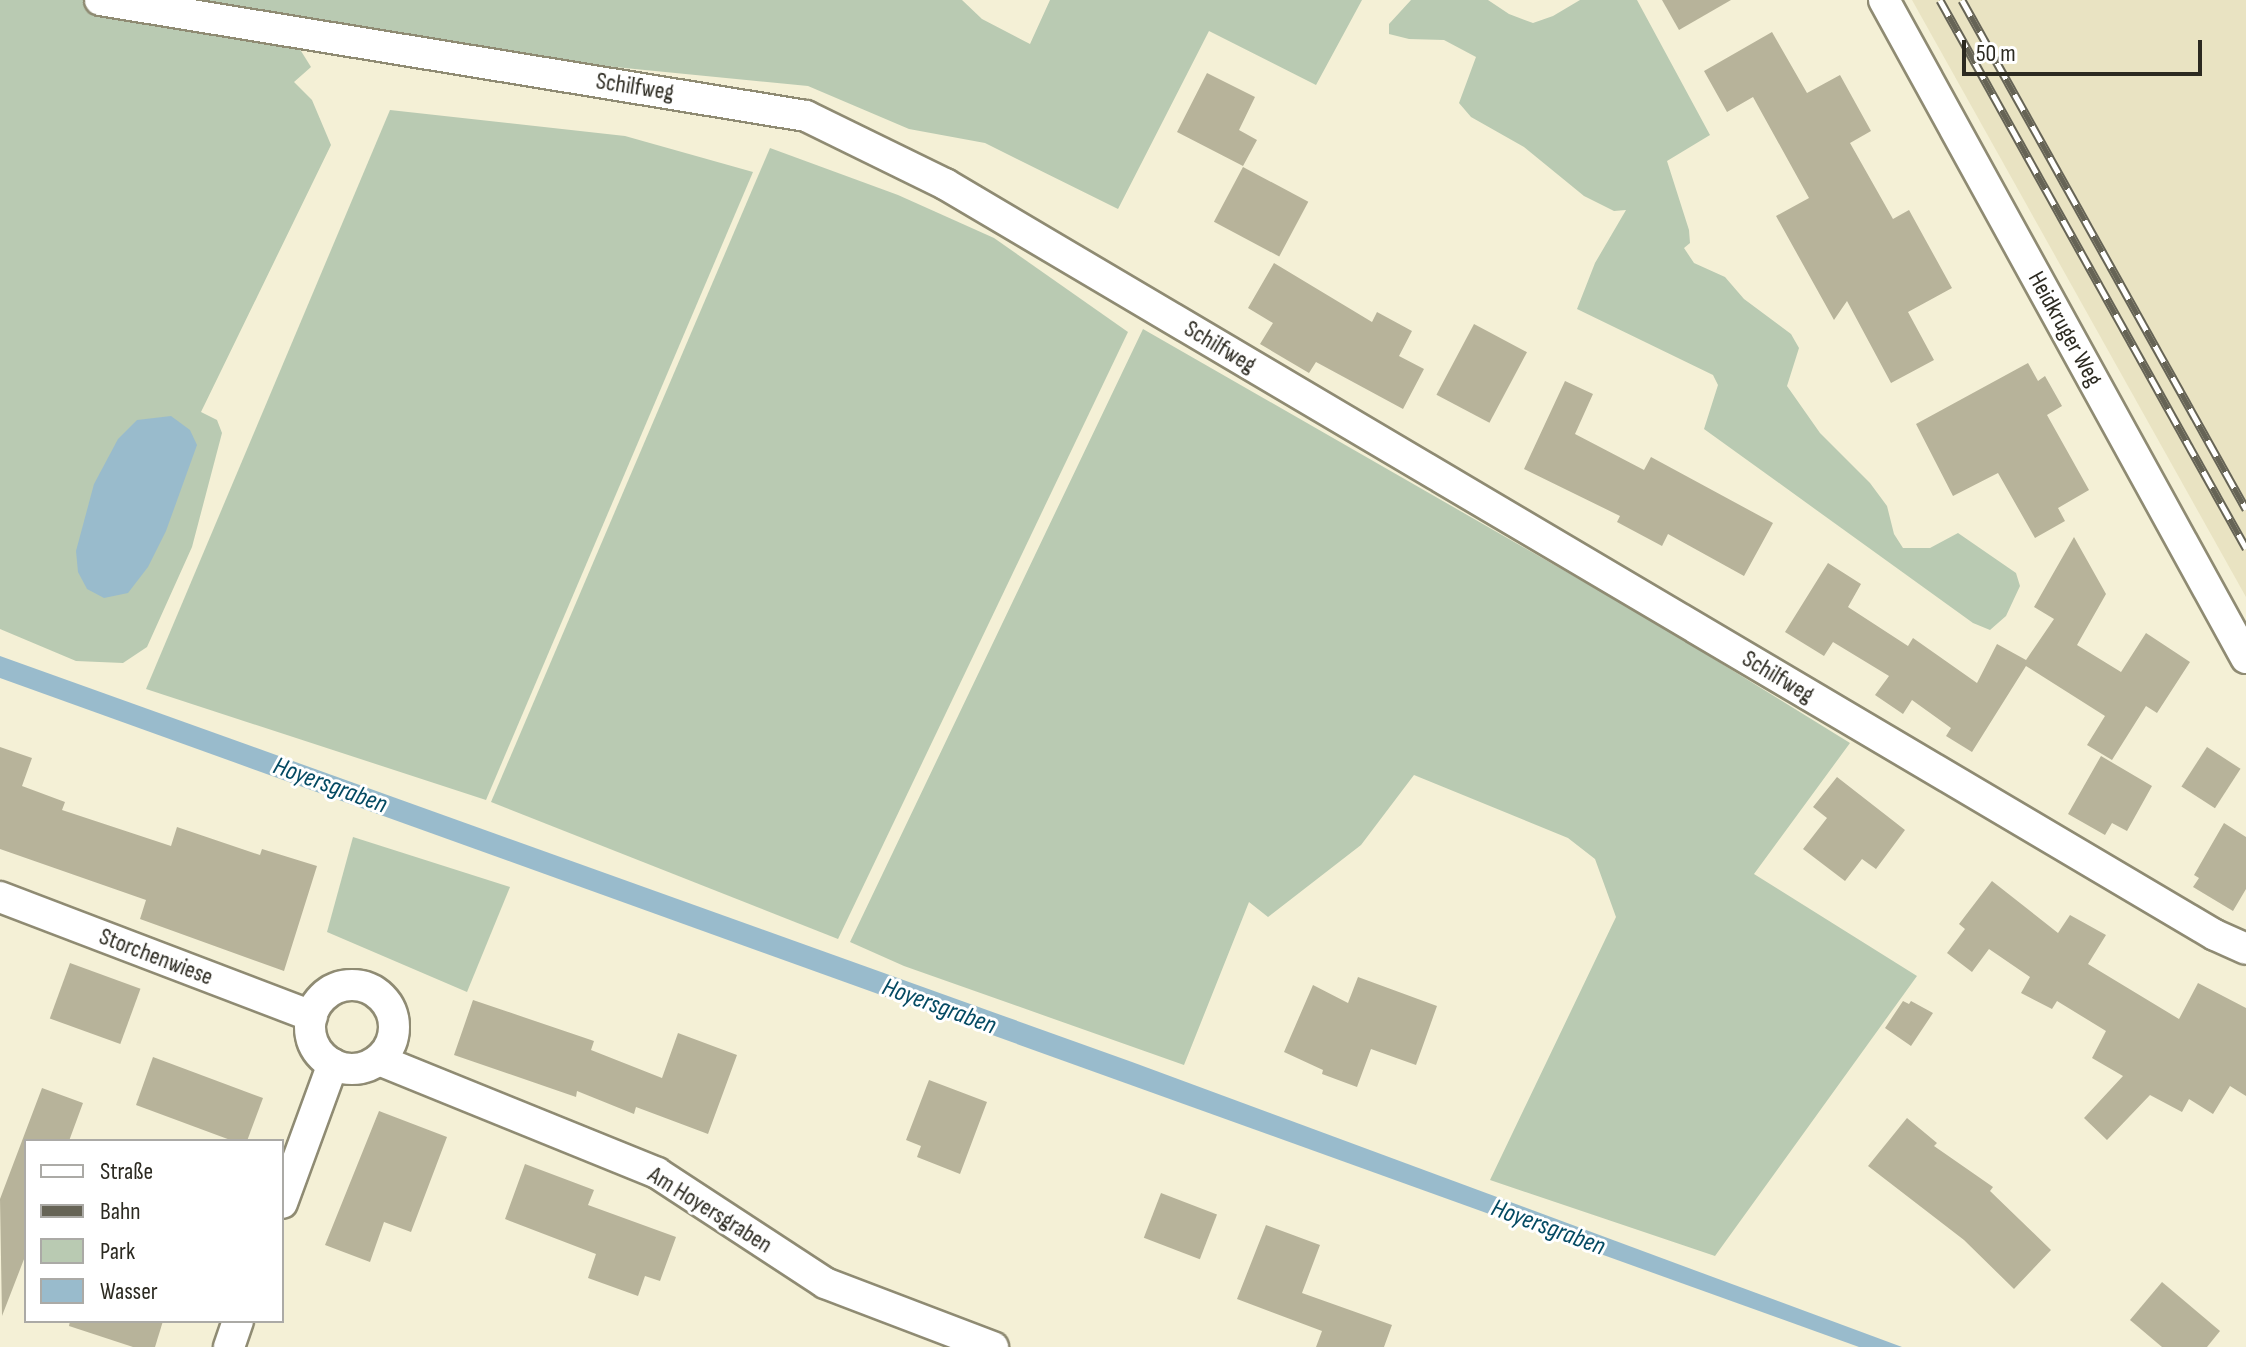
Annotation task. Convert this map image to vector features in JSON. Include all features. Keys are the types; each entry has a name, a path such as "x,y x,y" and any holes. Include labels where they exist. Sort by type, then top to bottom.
{"street":[{"name":"Schilfweg","path":"100,0 806,116 945,184 2201,927 2246,949"},
{"name":"Heidkruger Weg","path":"1884,0 2246,658"},
{"name":"Storchenwiese","path":"0,897 312,1016"},
{"path":"356,986 377,994 389,1007 394,1028 388,1049 379,1060 354,1069 333,1064 316,1048 311,1034 312,1016 322,999 339,988 356,986"},
{"name":"Am Hoyersgraben","path":"379,1060 657,1173 825,1283 993,1347"},
{"path":"284,1198 333,1064"},
{"path":"229,1347 237,1323"}],"shaded area":[{"path":"1912,0 2246,0 2246,597"}],"green space":[{"path":"0,0 962,0 982,19 1030,44 1050,0 1362,0 1316,85 1209,31 1118,209 985,143 909,129 808,86 291,35 311,67 294,82 312,100 331,145 201,412 217,420 222,433 192,547 147,647 123,663 76,661 0,629"},
{"path":"1411,0 1488,0 1509,14 1533,23 1553,16 1580,0 1637,0 1710,135 1667,161 1689,230 1690,243 1684,248 1694,263 1725,277 1744,299 1791,334 1799,348 1787,386 1820,433 1870,483 1887,506 1894,534 1903,548 1930,548 1958,533 2016,573 2020,586 2006,616 1990,630 1973,623 1704,429 1718,385 1713,375 1577,309 1595,263 1626,210 1614,211 1584,196 1524,147 1471,117 1459,103 1476,57 1444,40 1409,39 1389,34 1389,24"},
{"path":"390,110 625,136 753,172 486,800 146,689"},
{"path":"770,148 898,195 994,238 1128,332 838,939 491,802"},
{"path":"1143,329 1659,625 1850,743 1754,874 1917,976 1715,1256 1490,1180 1616,917 1595,859 1568,838 1414,775 1361,845 1268,917 1249,902 1184,1065 904,966 850,942"},
{"path":"353,837 510,887 467,992 327,932"}],"water":[{"path":"171,416 190,430 197,445 166,531 148,567 128,593 104,598 87,589 78,572 76,551 94,484 118,439 137,420"},
{"name":"Hoyersgraben","path":"0,656 1132,1062 1902,1347 1859,1347 0,678"}],"building":[{"path":"1662,0 1731,0 1679,30"},
{"path":"1772,32 1807,93 1840,75 1871,131 1850,143 1893,219 1909,210 1952,288 1908,312 1934,360 1891,383 1847,301 1834,320 1776,216 1809,198 1753,97 1727,112 1704,71"},
{"path":"1207,73 1255,97 1239,130 1257,140 1243,166 1177,132"},
{"path":"1243,167 1308,202 1279,256 1214,222"},
{"path":"1274,263 1372,322 1377,312 1412,331 1399,356 1424,369 1403,409 1316,362 1309,373 1260,344 1273,323 1248,308"},
{"path":"1474,324 1527,352 1489,423 1436,395"},
{"path":"2028,363 2038,381 2045,376 2062,406 2047,415 2089,490 2058,508 2065,521 2035,538 1998,473 1953,496 1916,424"},
{"path":"1565,381 1593,394 1575,434 1644,470 1651,457 1773,523 1744,576 1668,534 1662,546 1617,522 1620,516 1524,469"},
{"path":"2074,537 2106,594 2077,645 2121,672 2146,633 2190,662 2157,713 2146,706 2112,760 2087,745 2105,716 2026,666 1972,752 1946,736 1951,728 1912,700 1903,714 1875,695 1889,676 1833,642 1824,656 1785,632 1828,563 1861,584 1848,607 1908,646 1913,638 1977,683 1997,644 2026,660 2054,619 2034,607"},
{"path":"0,747 32,758 22,786 65,802 62,810 171,846 177,827 260,855 262,849 317,866 284,971 140,919 146,900 0,849"},
{"path":"2207,747 2241,769 2215,808 2181,786"},
{"path":"2101,756 2152,786 2127,831 2112,823 2105,835 2068,814"},
{"path":"1837,777 1905,830 1876,869 1862,859 1845,881 1803,849 1827,818 1813,807"},
{"path":"2224,823 2246,837 2246,889 2233,911 2193,887 2199,878 2194,875"},
{"path":"1992,881 2058,933 2070,915 2106,935 2088,964 2179,1019 2198,983 2246,1008 2246,1096 2230,1086 2213,1114 2189,1099 2182,1112 2150,1095 2107,1140 2084,1118 2123,1076 2092,1058 2106,1031 2057,1001 2052,1009 2021,993 2030,977 1989,949 1972,972 1947,953 1965,929 1959,924"},
{"path":"70,963 140,989 120,1044 50,1018"},
{"path":"1358,977 1437,1006 1416,1065 1371,1049 1357,1087 1322,1074 1323,1070 1284,1052 1313,985 1348,1003"},
{"path":"473,1000 594,1041 591,1050 662,1078 678,1033 737,1055 708,1134 636,1107 634,1114 577,1091 576,1097 454,1055"},
{"path":"1903,1001 1909,1004 1911,1001 1933,1013 1911,1046 1885,1028"},
{"path":"153,1057 263,1098 248,1139 228,1139 136,1105"},
{"path":"929,1080 987,1102 960,1174 917,1157 921,1146 906,1140"},
{"path":"42,1088 83,1103 70,1139 24,1139 24,1259 2,1316 0,1199"},
{"path":"379,1111 447,1137 411,1232 384,1222 370,1262 325,1245"},
{"path":"1907,1118 1937,1143 1934,1146 1993,1187 1990,1191 2051,1250 2014,1289 1964,1240 1868,1166"},
{"path":"525,1164 594,1190 588,1205 676,1237 660,1281 645,1276 638,1296 588,1278 596,1254 505,1219"},
{"path":"1161,1193 1217,1215 1200,1259 1144,1238"},
{"path":"1266,1225 1320,1245 1302,1293 1392,1325 1384,1347 1316,1347 1322,1331 1237,1299"},
{"path":"2162,1282 2220,1331 2207,1347 2162,1347 2130,1320"},
{"path":"70,1323 162,1323 155,1347 133,1347 69,1326"}],"railway":[{"path":"1940,0 2246,548"},
{"path":"1962,0 2246,509"}]}
